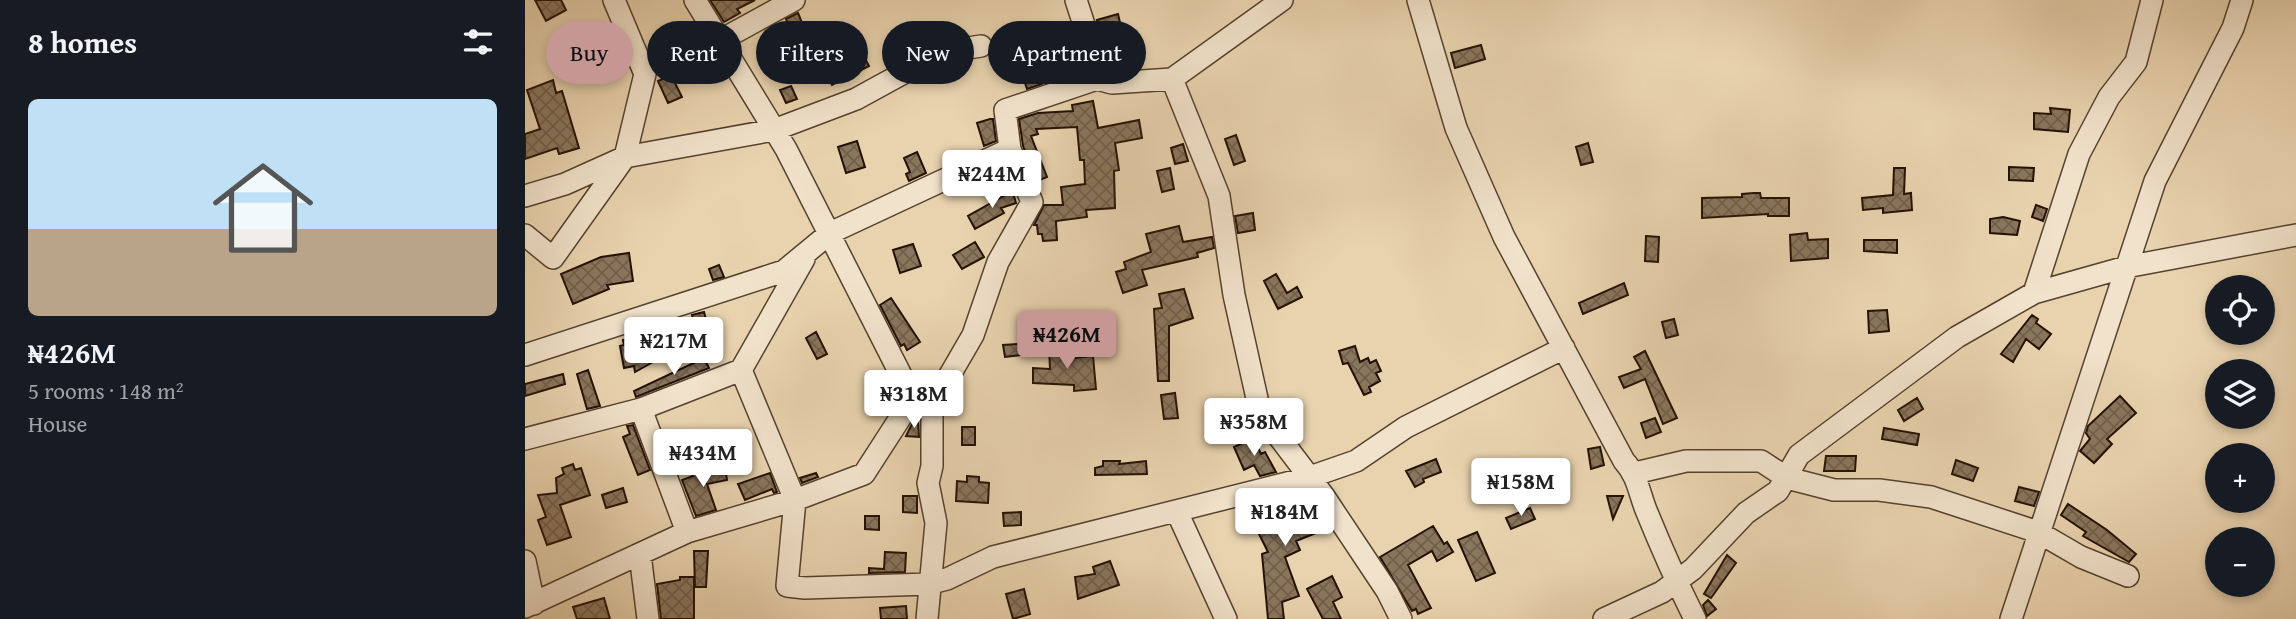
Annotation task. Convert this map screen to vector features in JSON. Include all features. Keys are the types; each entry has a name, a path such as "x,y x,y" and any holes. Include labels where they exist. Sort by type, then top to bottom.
{"street":[{"path":"525,235 553,258 625,157 645,74 614,0"},
{"path":"695,0 709,21"},
{"path":"742,28 794,0"},
{"path":"1076,0 1083,21"},
{"path":"1146,81 1172,79 1282,0"},
{"path":"1418,0 1456,128 1504,237 1624,461 1635,473 1640,495 1675,580 1695,619"},
{"path":"2034,293 2079,154 2109,97 2136,62 2152,0"},
{"path":"2011,619 2155,181 2233,28 2242,0"},
{"path":"525,196 565,184 625,157 774,130 856,99 942,52 981,47"},
{"path":"742,76 774,130 822,225 830,233 907,387 932,415 932,466 928,483 936,523 928,584 927,619"},
{"path":"1172,79 1219,196 1234,295 1260,412 1307,478 1323,495 1380,580 1401,619"},
{"path":"525,561 529,605 687,533 795,500 864,474 904,412 940,392 973,335 998,262 1032,202 1010,149 1005,110 1082,84"},
{"path":"525,355 784,271 830,233 1010,149"},
{"path":"1604,619 1662,592 1693,569 1746,513 1778,491 1799,455 1957,337 2034,293 2126,267 2296,235"},
{"path":"525,439 641,408 741,370 809,250"},
{"path":"741,370 795,500 787,586 805,588 928,584 947,579 993,557 1307,478 1356,461 1406,427 1564,348"},
{"path":"641,408 687,533"},
{"path":"1635,473 1685,461 1761,461 1787,478 1834,490 1878,490 1931,498 2038,533 2081,557 2128,576"},
{"path":"1177,512 1226,619"},
{"path":"640,554 648,619"}],"building":[{"path":"535,0 561,0 566,10 546,21"},
{"path":"710,0 755,0 737,9 740,13 723,21"},
{"path":"798,13 801,21 787,21 786,19"},
{"path":"1118,14 1120,21 1097,21"},
{"path":"1481,45 1485,59 1455,68 1451,53"},
{"path":"546,83 554,84 556,93 562,91 579,148 559,154 557,148 525,159 525,134 540,129 527,90"},
{"path":"659,84 676,84 682,97 668,103"},
{"path":"1025,84 1042,84 1027,89"},
{"path":"791,86 797,99 786,103 780,90"},
{"path":"1093,101 1098,128 1139,120 1142,138 1115,143 1119,170 1114,171 1115,208 1086,210 1087,217 1056,221 1057,240 1043,241 1042,234 1038,234 1037,225 1034,225 1044,205 1063,205 1061,187 1085,184 1084,160 1080,160 1077,127 1036,129 1038,134 1031,136 1047,177 1037,181 1023,146 1019,119 1038,113 1073,111 1072,105"},
{"path":"2050,108 2070,110 2068,132 2034,129 2034,113 2051,114"},
{"path":"993,119 996,141 984,146 977,123"},
{"path":"1236,135 1245,161 1234,165 1225,139"},
{"path":"857,141 865,167 846,173 838,147"},
{"path":"1588,143 1593,162 1581,165 1576,147"},
{"path":"1183,144 1188,161 1175,164 1171,148"},
{"path":"917,152 926,173 909,181 906,174 910,172 904,158"},
{"path":"2009,167 2034,168 2033,181 2009,180"},
{"path":"1170,168 1174,189 1162,192 1157,171"},
{"path":"1894,168 1905,168 1904,194 1911,193 1912,210 1883,213 1883,208 1863,210 1862,198 1893,195"},
{"path":"1011,186 1016,203 1001,208 1004,213 975,229 968,216 1007,194 1005,188"},
{"path":"1760,193 1761,198 1789,198 1789,216 1768,214 1702,218 1702,198 1742,197 1742,194"},
{"path":"2036,205 2047,209 2043,221 2032,217"},
{"path":"1253,213 1255,230 1238,233 1235,216"},
{"path":"2003,217 2020,221 2017,235 1990,233 1990,219"},
{"path":"1179,226 1183,242 1212,237 1214,248 1197,253 1198,257 1142,270 1147,285 1123,293 1116,272 1126,269 1124,262 1151,252 1146,234"},
{"path":"1807,233 1808,240 1828,239 1828,258 1791,261 1790,235"},
{"path":"1646,236 1659,237 1658,262 1645,261"},
{"path":"1864,240 1897,240 1897,253 1864,251"},
{"path":"975,242 984,257 962,269 953,255"},
{"path":"913,244 921,266 900,273 893,250"},
{"path":"629,253 633,281 607,285 609,289 573,304 561,274 601,257"},
{"path":"719,265 724,277 713,280 709,269"},
{"path":"1276,274 1287,293 1297,287 1302,297 1278,309 1264,281"},
{"path":"1624,283 1628,295 1583,314 1579,303"},
{"path":"1184,289 1193,318 1169,326 1169,381 1158,381 1154,309 1162,308 1159,294"},
{"path":"891,298 920,342 907,350 904,344 901,346 880,305"},
{"path":"1887,310 1889,331 1869,333 1868,311"},
{"path":"704,312 709,331 698,337 692,315"},
{"path":"2032,315 2038,319 2036,323 2051,334 2039,349 2026,339 2013,362 2001,354"},
{"path":"1674,319 1678,335 1666,338 1662,322"},
{"path":"654,327 660,345 685,338 687,343 635,372 634,366 624,368 620,346 624,345 623,340 644,335 643,331"},
{"path":"1033,331 1050,331 1050,344 1033,344"},
{"path":"816,332 827,354 817,359 806,338"},
{"path":"1111,338 1111,354 1099,354 1098,339"},
{"path":"1020,344 1021,355 1005,357 1003,345"},
{"path":"1355,346 1360,362 1368,358 1370,363 1376,360 1381,371 1376,373 1380,381 1369,387 1371,392 1364,395 1348,363 1343,364 1339,351"},
{"path":"1062,347 1063,359 1093,356 1096,389 1074,391 1074,385 1033,383 1033,368 1050,369 1049,348"},
{"path":"1645,351 1677,418 1663,424 1645,379 1624,388 1619,377 1641,369 1634,357"},
{"path":"704,358 709,368 636,397 634,391"},
{"path":"588,370 600,406 587,409 577,374"},
{"path":"563,374 565,384 525,396 525,384"},
{"path":"1175,393 1178,418 1164,419 1161,395"},
{"path":"2120,396 2136,413 2107,439 2112,444 2094,463 2080,451 2090,439 2086,433 2088,426"},
{"path":"1917,398 1923,409 1904,421 1898,410"},
{"path":"1655,418 1661,432 1646,438 1641,423"},
{"path":"918,419 919,437 906,436 913,422"},
{"path":"633,425 650,470 638,475 623,437 630,434 627,426"},
{"path":"962,427 975,427 975,445 962,445"},
{"path":"1884,428 1919,434 1917,445 1882,439"},
{"path":"1253,438 1261,454 1265,452 1276,472 1260,476 1254,465 1244,470 1234,447"},
{"path":"1600,447 1604,465 1591,469 1588,449"},
{"path":"1826,456 1856,456 1855,471 1824,471"},
{"path":"1436,459 1441,472 1423,479 1424,482 1415,487 1406,471"},
{"path":"1956,460 1978,468 1973,481 1952,474"},
{"path":"1103,461 1120,461 1119,464 1146,461 1147,474 1095,475 1095,468 1103,466"},
{"path":"573,464 575,470 581,468 590,495 560,505 571,537 547,545 538,520 546,517 538,495 557,493 556,478 564,474 562,468"},
{"path":"725,467 727,480 707,484 716,510 696,516 682,480 693,476 691,473"},
{"path":"770,473 777,492 774,493 772,489 745,500 738,484"},
{"path":"816,473 818,477 802,483 800,478"},
{"path":"967,476 979,477 979,482 989,483 988,503 956,501 957,481 967,482"},
{"path":"2019,487 2039,492 2034,506 2015,501"},
{"path":"623,488 627,502 606,508 602,495"},
{"path":"1304,492 1326,529 1296,541 1300,550 1285,557 1299,596 1282,602 1284,619 1268,619 1262,554 1268,552 1257,530 1265,526 1260,514"},
{"path":"903,496 917,496 917,513 903,512"},
{"path":"1607,496 1623,496 1613,519"},
{"path":"2068,504 2107,530 2136,554 2129,562 2083,536 2086,532 2061,515"},
{"path":"1530,508 1535,519 1511,529 1506,518"},
{"path":"1021,512 1021,525 1004,526 1003,513"},
{"path":"865,516 879,516 879,530 865,529"},
{"path":"1433,526 1444,544 1447,542 1453,552 1437,561 1432,551 1408,565 1431,608 1418,614 1416,609 1412,611 1380,557"},
{"path":"1477,532 1495,573 1476,581 1458,540"},
{"path":"694,551 708,551 706,587 695,587"},
{"path":"885,552 906,553 905,572 869,573 869,568 884,569"},
{"path":"1727,555 1736,563 1711,598 1704,594"},
{"path":"1110,561 1119,585 1078,599 1075,577 1095,574 1093,567"},
{"path":"1332,576 1342,597 1333,602 1341,619 1323,619 1307,589"},
{"path":"680,577 694,577 694,619 661,619 657,584 680,580"},
{"path":"1024,589 1030,614 1013,619 1006,594"},
{"path":"604,598 610,619 577,619 573,607"},
{"path":"1708,600 1716,609 1707,616 1703,605"},
{"path":"906,606 907,619 881,619 880,608"}]}
